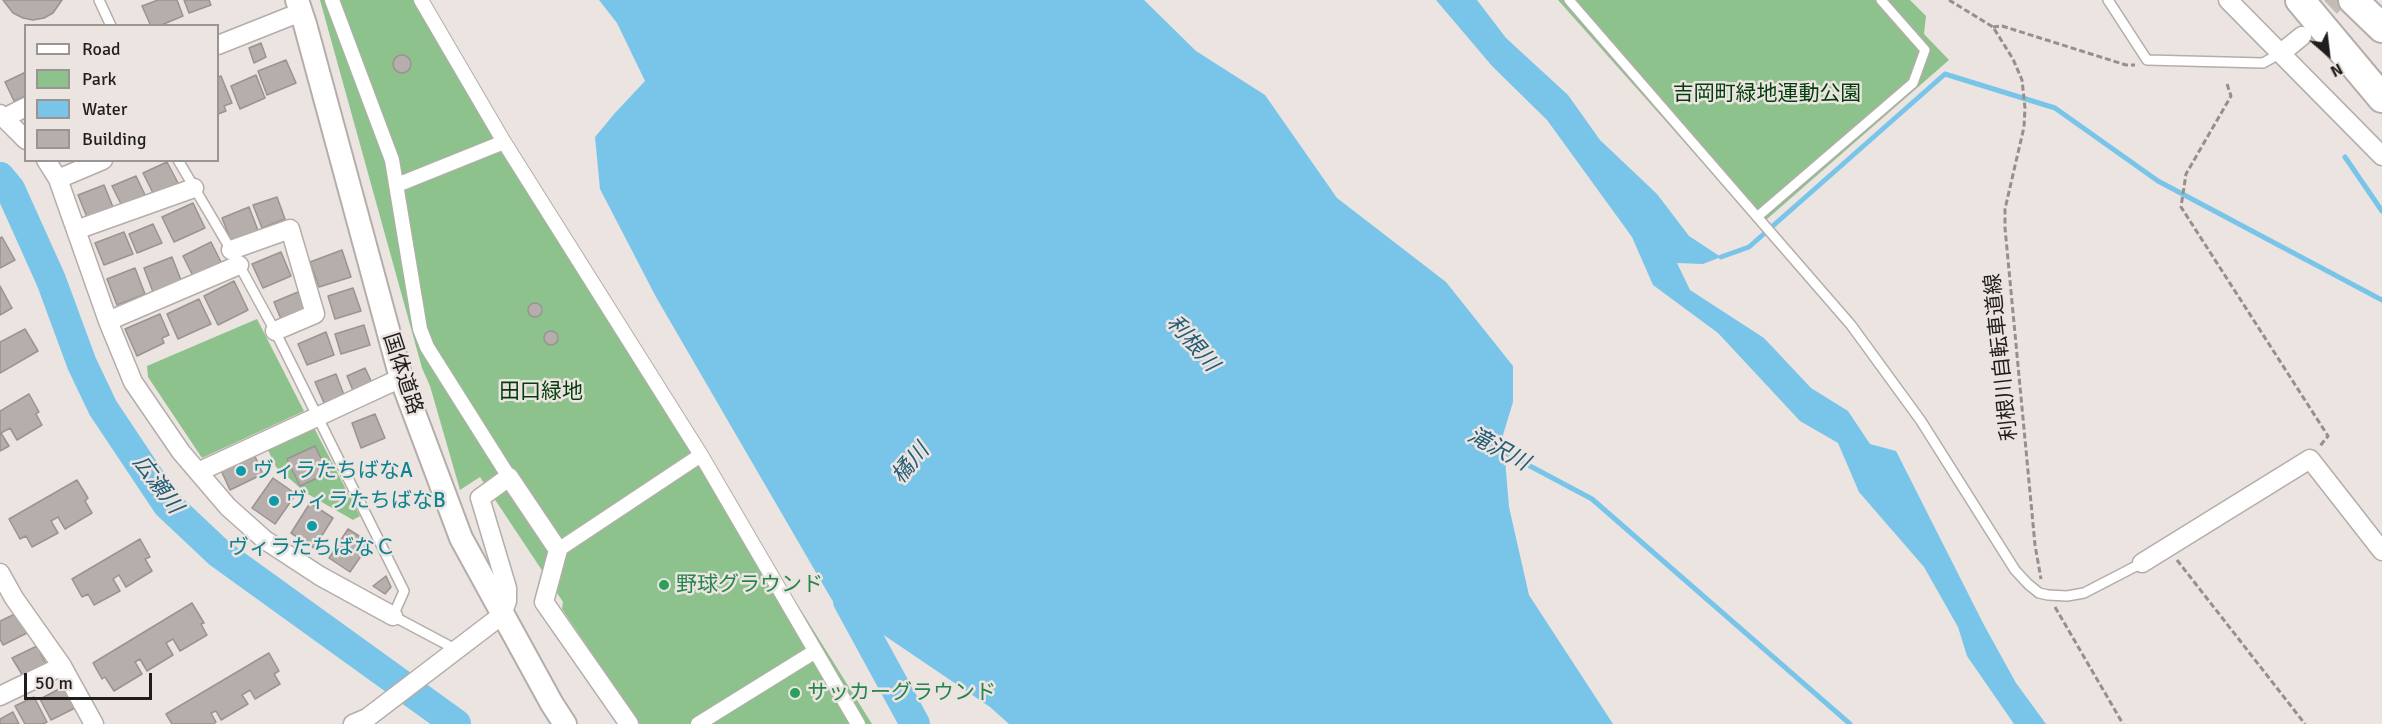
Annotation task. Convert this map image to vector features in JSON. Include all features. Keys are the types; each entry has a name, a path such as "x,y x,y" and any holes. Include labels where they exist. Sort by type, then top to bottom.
{"highway":[{"path":"2300,0 2382,98"},
{"path":"2353,0 2382,28"},
{"path":"2372,0 2382,7"}],"street":[{"path":"332,0 392,160 420,329 427,347 558,550"},
{"path":"421,0 504,142 701,455 858,724"},
{"path":"2228,0 2382,156"},
{"path":"219,45 299,6"},
{"name":"国体道路","path":"299,6 401,378 461,538 552,704 566,724"},
{"path":"2281,53 2302,36"},
{"path":"24,108 2,116 24,138"},
{"path":"397,185 504,142"},
{"path":"46,162 58,179 108,321 133,382 198,472 228,507 265,540 320,576 393,616"},
{"path":"58,179 98,162"},
{"path":"76,230 194,188"},
{"path":"108,321 290,229 315,315 275,331"},
{"path":"198,472 401,378"},
{"path":"629,724 544,602 558,550 701,455"},
{"path":"2142,563 2310,459 2382,551"},
{"path":"360,721 502,615 507,601 507,588 480,498 509,477"},
{"path":"0,573 7,601 62,666 94,724"},
{"path":"698,724 814,652"},
{"path":"0,696 62,666"}],"lane":[{"path":"99,0 110,24"},
{"path":"1569,0 1851,325 1921,421 2014,570 2039,593 2067,596 2084,593 2142,563"},
{"path":"1757,217 1913,83 1925,50 1881,0"},
{"path":"2108,0 2147,60 2263,63 2281,53"},
{"path":"179,162 275,331 404,591 393,616 458,650"}],"path":[{"name":"利根川自転車道線","path":"1949,0 1993,27 2013,59 2022,80 2025,108 2024,128 2005,209 2005,228 2035,545 2041,579 2048,595 2123,724"},
{"path":"1993,27 2002,26 2126,65 2137,65 2147,60"},
{"path":"2227,84 2231,96 2186,174 2181,207 2328,435 2310,459"},
{"path":"2167,546 2305,724"}],"green space":[{"name":"田口緑地","path":"320,0 420,0 872,724 640,724 562,609 563,602 480,477 460,490 430,386 422,368"},
{"name":"吉岡町緑地運動公園","path":"1558,0 1910,0 1926,16 1924,34 1949,60 1759,226"},
{"path":"257,319 304,411 202,458 148,377 147,366"},
{"path":"313,426 360,516 353,520 306,493 276,467 267,448"}],"water":[{"name":"利根川","path":"599,0 1144,0 1196,51 1265,95 1337,198 1446,282 1513,366 1513,402 1503,435 1509,507 1529,595 1613,724 1009,724 990,707 832,600 656,297 600,189 595,137 645,81 617,23"},
{"path":"1436,0 1477,0 1506,38 1568,95 1600,140 1657,194 1689,236 1721,257 1703,264 1677,263 1690,290 1764,338 1811,388 1848,411 1870,444 1896,451 1984,625 2016,683 2046,724 2014,724 1967,656 1958,627 1924,567 1859,492 1838,443 1800,421 1718,333 1653,285 1632,237 1547,120 1492,66"}],"building":[{"path":"3,0 62,0 53,13 33,20 13,13"},
{"path":"158,0 177,0 183,16 164,24 150,24 142,6"},
{"path":"184,0 209,0 211,5 189,13"},
{"path":"261,43 266,57 254,63 249,48"},
{"path":"402,55 408,58 411,64 408,70 402,73 396,70 393,64 396,58"},
{"path":"286,60 296,83 267,95 258,71"},
{"path":"24,73 24,97 14,101 5,82"},
{"path":"256,75 265,98 240,109 231,86"},
{"path":"221,76 232,103 224,106 226,111 219,114 219,77"},
{"path":"167,162 178,183 154,195 143,173"},
{"path":"136,176 146,197 122,206 112,186"},
{"path":"104,185 113,207 87,217 78,195"},
{"path":"277,197 285,219 262,228 253,205"},
{"path":"193,203 205,228 174,242 162,217"},
{"path":"249,207 259,233 232,243 222,218"},
{"path":"153,224 162,243 137,253 129,234"},
{"path":"124,232 133,254 104,265 95,243"},
{"path":"2,237 15,260 0,268 0,238"},
{"path":"211,242 221,262 193,276 183,256"},
{"path":"342,250 351,277 319,287 310,262"},
{"path":"281,252 291,276 263,288 252,264"},
{"path":"172,257 181,280 153,292 144,268"},
{"path":"135,268 145,294 117,305 107,279"},
{"path":"234,281 248,310 218,325 204,296"},
{"path":"0,286 12,308 0,315"},
{"path":"353,288 361,311 335,319 328,296"},
{"path":"298,292 308,313 283,324 274,302"},
{"path":"199,299 211,324 178,339 167,314"},
{"path":"532,303 538,303 542,310 538,317 532,317 528,313 528,307"},
{"path":"160,314 169,335 162,338 164,343 137,356 125,329"},
{"path":"364,325 370,345 341,354 335,334"},
{"path":"25,329 38,351 0,373 0,342"},
{"path":"548,331 554,331 558,338 554,345 548,345 544,341 544,335"},
{"path":"326,332 334,355 307,365 298,344"},
{"path":"365,368 373,385 354,393 347,376"},
{"path":"336,374 344,395 324,403 315,382"},
{"path":"29,394 39,412 36,414 42,425 17,440 10,428 1,433 9,446 0,451 0,411"},
{"path":"375,414 385,438 361,448 352,423"},
{"path":"315,446 328,473 300,486 287,459"},
{"name":"ヴィラたちばなA","path":"253,452 263,474 230,490 220,468"},
{"name":"ヴィラたちばなB","path":"273,478 296,494 275,524 252,508"},
{"path":"77,480 88,498 85,501 92,513 65,529 58,517 51,521 58,533 32,547 26,536 20,539 9,519"},
{"name":"ヴィラたちばなＣ","path":"310,503 333,518 314,548 291,533"},
{"path":"348,529 370,543 350,572 329,558"},
{"path":"140,539 150,557 145,559 152,571 126,587 119,575 113,579 120,591 94,605 88,594 82,597 72,579"},
{"path":"386,576 391,587 385,594 373,586"},
{"path":"192,603 204,623 201,624 207,635 180,651 173,639 166,643 173,655 147,671 140,659 135,662 142,674 114,691 105,677 102,679 93,663"},
{"path":"17,613 27,633 3,645 0,639 0,621"},
{"path":"37,646 47,666 23,676 12,658"},
{"path":"269,653 279,671 274,674 280,684 255,699 250,690 242,695 248,704 221,720 216,711 211,713 216,722 213,724 172,724 166,714"},
{"path":"63,687 75,708 51,720 40,699"},
{"path":"34,697 47,722 25,724 15,706"},
{"path":"13,712 19,724 0,724 0,719"}],"waterway":[{"path":"1721,257 1749,247 1945,74 2055,108 2158,181 2382,300"},
{"path":"2345,157 2382,211"},
{"name":"広瀬川","path":"0,177 10,189 51,280 82,364 103,408 167,504 219,553 456,724"},
{"name":"滝沢川","path":"1498,449 1592,499 1850,724"},
{"name":"橘川","path":"856,580 848,601 915,724"}],"tunnel":[{"path":"2311,26 2338,0"}],"place":[{"name":"ヴィラたちばなA","path":"241,471"},
{"name":"ヴィラたちばなB","path":"274,501"},
{"name":"ヴィラたちばなＣ","path":"312,526"},
{"name":"野球グラウンド","path":"664,585"},
{"name":"サッカーグラウンド","path":"795,693"}]}
